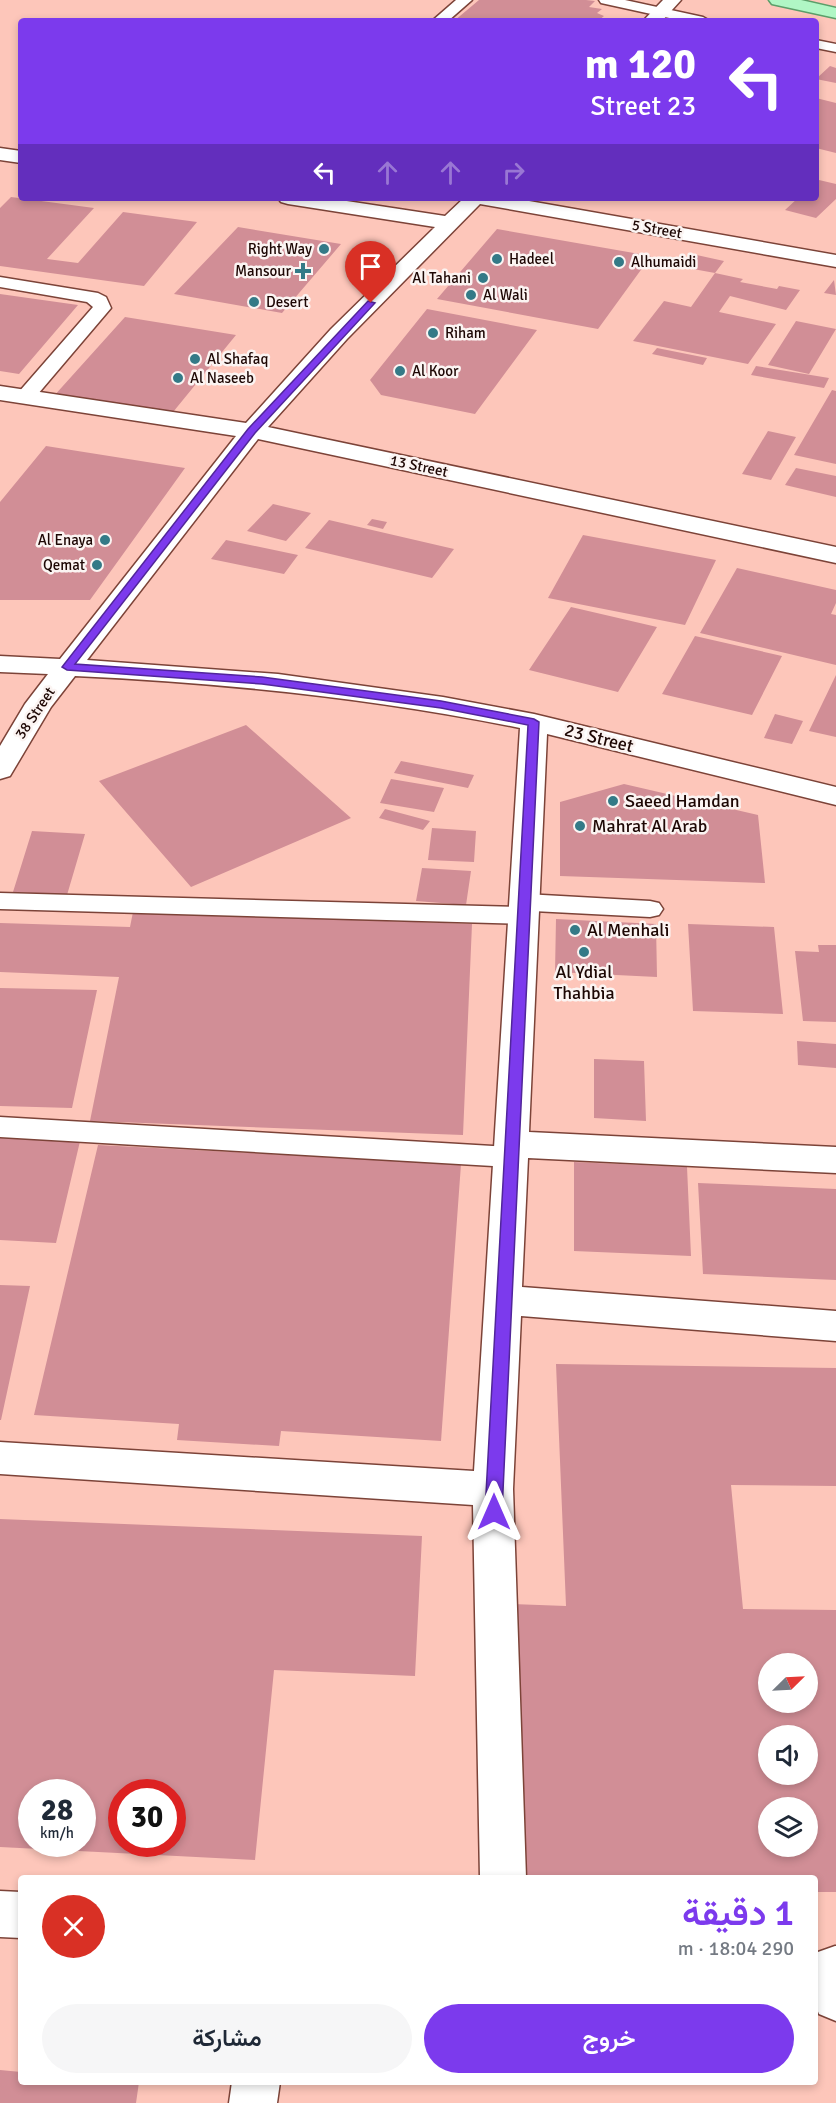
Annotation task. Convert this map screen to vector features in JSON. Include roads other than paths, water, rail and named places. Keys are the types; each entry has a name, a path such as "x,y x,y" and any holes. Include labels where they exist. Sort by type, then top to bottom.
{"main road":[{"path":"778,0 824,7"}],"street":[{"path":"0,154 18,157"},
{"path":"307,201 450,223"},
{"name":"38 Street","path":"0,770 39,704 252,431 339,334 474,201"},
{"name":"5 Street","path":"494,201 836,261"},
{"name":"13 Street","path":"0,393 252,431 836,555"},
{"name":"23 Street","path":"0,664 262,680 441,704 534,722 836,796"},
{"path":"503,1875 493,1489 534,722"},
{"path":"511,1150 836,1160"},
{"path":"503,1300 836,1326"},
{"path":"0,1458 493,1489"},
{"path":"0,1914 18,1916"},
{"path":"818,1968 836,1969 836,1997"},
{"path":"253,2103 256,2085"}],"lane":[{"path":"443,18 465,0"},
{"path":"606,0 690,18"},
{"path":"819,45 836,48"},
{"path":"0,282 92,297 100,302 102,308 25,397"},
{"path":"0,901 650,909"},
{"path":"0,1126 511,1150"}],"place":[{"name":"Right Way","path":"324,249"},
{"name":"Hadeel","path":"497,259"},
{"name":"Alhumaidi","path":"619,262"},
{"name":"Mansour","path":"303,271"},
{"name":"Al Tahani","path":"483,278"},
{"name":"Al Wali","path":"471,295"},
{"name":"Desert","path":"254,302"},
{"name":"Riham","path":"433,333"},
{"name":"Al Shafaq","path":"195,359"},
{"name":"Al Koor","path":"400,371"},
{"name":"Al Naseeb","path":"178,378"},
{"name":"Al Enaya","path":"105,540"},
{"name":"Qemat","path":"97,565"},
{"name":"Saeed Hamdan","path":"613,801"},
{"name":"Mahrat Al Arab","path":"580,826"},
{"name":"Al Menhali","path":"575,930"},
{"name":"Al Ydial Thahbia","path":"584,952"}]}
